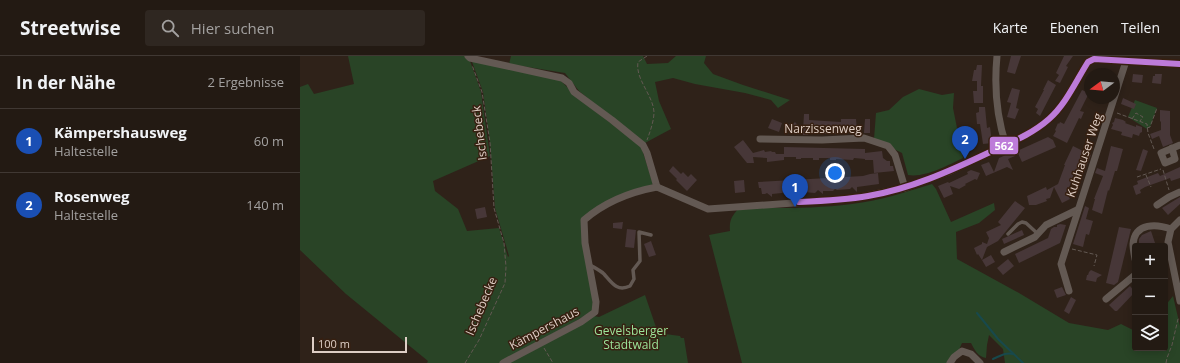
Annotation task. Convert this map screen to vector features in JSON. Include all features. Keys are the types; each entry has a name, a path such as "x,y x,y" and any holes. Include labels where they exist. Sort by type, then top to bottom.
{"street":[{"path":"997,56 995,79 997,106 1000,126 1006,145"},
{"path":"469,57 562,78 568,83 574,92 643,145 657,187 708,209 850,199 905,188 948,172 1032,132 1050,118 1060,106 1088,62 1093,57 1126,61 1180,64"},
{"name":"Kuhhauser Weg","path":"1069,291 1061,264 1077,210 1126,61"},
{"name":"Narzissenweg","path":"760,139 822,140 864,138 888,146 895,155 905,188"},
{"path":"1172,148 1180,145"},
{"name":"Kämpershaus","path":"503,363 581,322 595,312 596,302 585,243 584,220 597,209 625,196 637,191 657,187"},
{"path":"1157,205 1180,192"},
{"name":"Kuhhauser Weg","path":"1004,252 1035,237 1046,225 1077,210"},
{"path":"1180,220 1171,229 1168,242 1180,301"},
{"path":"1133,243 1136,235 1140,230 1151,225 1171,229"},
{"path":"1106,299 1132,277"},
{"path":"950,363 954,357 962,351 971,354 980,363"}],"lane":[{"path":"1008,234 1022,222 1026,223 1038,234"},
{"path":"589,265 602,273 616,287 622,288 630,286 634,279 633,270 640,261 640,232 651,234"}],"path":[{"path":"645,148 654,112 648,94 636,69 638,62 647,56"},
{"name":"Ischebeck","path":"469,57 482,92 490,142 494,208"},
{"path":"1147,129 1150,127 1157,108"},
{"path":"1110,111 1147,124 1147,129 1156,154"},
{"path":"1132,119 1136,113 1143,117 1140,122"},
{"path":"1137,177 1162,168 1171,196"},
{"path":"1146,174 1151,187"},
{"name":"Ischebecke","path":"465,363 479,340 505,283 506,257 504,243 494,208"},
{"path":"1066,247 1097,255 1094,266"},
{"path":"1166,363 1178,319 1180,318"},
{"path":"541,342 553,363"}],"green space":[{"path":"348,56 467,56 469,58 481,92 490,156 433,181 435,191 458,209 467,231 499,228 508,257 509,256 495,208 490,142 483,92 471,59 560,80 579,99 641,146 653,184 582,219 594,311 500,363 427,363 428,361 346,294 300,250 300,87 308,84 314,94 354,84"},
{"path":"511,56 643,56 647,64 668,63 676,56 706,56 704,63 713,74 790,100 778,108 771,100 745,93 695,84 673,78 655,82 659,101 671,129 643,144 579,91 565,73 509,64"},
{"path":"919,89 942,95 954,93 953,108 963,158 929,173 922,175 908,175 902,153 874,139 876,113 889,110 903,97"},
{"path":"1135,100 1157,108 1150,127 1147,129 1128,117"},
{"path":"932,184 936,189 951,222 994,203 995,210 979,223 956,232 957,259 1019,293 1069,323 1108,330 1121,324 1132,330 1132,351 1168,351 1168,302 1173,296 1180,326 1180,363 1005,363 1003,349 989,335 986,358 975,350 971,343 962,343 958,352 949,363 742,363 709,235 730,231 732,218 734,213 739,208 838,206 862,203"},
{"name":"Gevelsberger Stadtwald","path":"645,295 658,333 680,336 681,338 684,338 688,363 508,363 594,316 599,317"}],"building":[{"path":"1011,56 1021,56 1015,74 1007,72"},
{"path":"1064,56 1073,56 1066,66 1068,67 1060,83 1055,81 1059,75 1056,73"},
{"path":"977,65 982,65 981,86 983,86 983,103 974,103 973,91 977,91 977,81 972,81 974,70 976,70"},
{"path":"1133,74 1143,75 1142,83 1132,82"},
{"path":"1155,74 1162,74 1161,84 1152,83 1153,76 1155,76"},
{"path":"1048,80 1056,85 1040,116 1036,113 1038,109 1035,107"},
{"path":"1012,88 1020,90 1016,108 1019,109 1015,119 1007,117 1011,103 1007,102"},
{"path":"1082,90 1084,91 1084,103 1080,111 1084,112 1081,119 1079,118 1067,143 1053,136 1058,123 1059,124 1060,122 1064,124"},
{"path":"1123,98 1136,104 1134,109 1121,104"},
{"path":"979,107 985,107 987,128 990,127 992,143 983,144 980,124 977,124 976,113 979,112"},
{"path":"1160,110 1170,111 1170,135 1173,143 1163,147 1159,136 1152,139 1150,134 1161,130"},
{"path":"804,114 809,114 809,120 841,122 841,119 856,119 857,131 832,134 808,133 808,135 789,132 789,124 793,124 795,122 803,131"},
{"path":"1115,118 1123,120 1126,122 1125,123 1136,127 1136,125 1142,127 1142,132 1139,136 1133,134 1132,138 1121,135 1122,132 1111,129"},
{"path":"772,119 782,123 779,132 768,128"},
{"path":"865,119 870,119 870,133 864,133"},
{"path":"1048,137 1053,140 1056,147 1022,162 1017,151"},
{"path":"743,140 753,153 764,150 765,152 771,151 775,152 776,154 784,154 784,147 865,149 865,153 882,151 883,158 890,161 890,166 893,166 894,171 874,173 873,160 854,158 853,160 830,160 830,158 819,158 819,160 813,160 813,158 796,159 796,157 784,157 784,160 767,162 767,158 753,157 754,163 747,163 734,147"},
{"path":"1073,146 1091,155 1083,174 1075,170 1068,191 1066,192 1070,199 1062,203 1054,187 1050,198 1046,199 1047,201 1036,205 1029,205 1027,196 1046,187 1047,190 1058,184 1064,165"},
{"path":"1111,146 1123,149 1117,171 1115,171 1109,191 1108,190 1102,214 1092,210 1094,199 1103,176 1095,173 1097,168 1105,171"},
{"path":"1011,148 1015,156 1008,159 1013,170 1007,167 986,176 981,165 989,162 994,172 999,158 1008,154 1006,151"},
{"path":"1143,149 1148,151 1141,171 1136,170"},
{"path":"673,166 681,174 683,172 688,177 691,174 697,180 687,191 669,171"},
{"path":"1180,167 1180,178 1171,181 1170,178 1145,187 1140,190 1141,193 1136,195 1133,186 1138,184 1137,181 1158,173 1160,176"},
{"path":"971,170 980,173 977,180 975,179 965,184 966,185 959,189 950,186 953,194 944,198 938,186 948,182 949,183 968,174 967,172"},
{"path":"878,173 879,184 857,187 857,192 852,187 850,189 823,191 823,194 818,190 815,193 801,191 798,194 784,192 772,194 772,197 767,193 762,194 758,182 863,176"},
{"path":"744,180 745,192 735,193 734,181"},
{"path":"1180,197 1180,204 1168,215 1162,208"},
{"path":"1015,201 1025,208 998,241 987,247 982,260 978,254 977,255 974,248 982,244 982,242 987,244 989,238 986,232 1001,225 998,222"},
{"path":"1085,206 1089,208 1086,219 1093,221 1089,235 1086,234 1083,247 1073,244"},
{"path":"485,207 487,217 477,219 475,209"},
{"path":"623,222 622,229 613,228 613,223"},
{"path":"1060,224 1066,225 1060,243 1019,263 1015,254 1048,238 1051,229"},
{"path":"1119,227 1131,229 1118,282 1114,285 1106,283"},
{"path":"627,229 636,230 634,248 625,247"},
{"path":"1022,230 1024,235 1004,244 1002,239"},
{"path":"1151,231 1155,243 1139,243 1139,239 1142,235"},
{"path":"651,241 656,255 649,257 644,244"},
{"path":"991,255 995,262 986,267 982,260"},
{"path":"1008,259 1014,266 1003,275 997,268"},
{"path":"1091,270 1102,275 1097,278 1096,282 1086,280 1087,275"},
{"path":"1130,286 1132,288 1132,295 1117,311 1109,305"},
{"path":"1062,287 1066,295 1057,298 1054,290"},
{"path":"1071,297 1076,300 1069,314 1064,311"},
{"path":"601,325 604,336 598,338 595,327"}],"waterway":[{"path":"977,313 998,339 1023,363"},
{"path":"993,359 1005,354 1013,354"}],"transit line":[{"name":"562","path":"799,202 859,197 899,189 944,173 1012,142 1035,130 1055,113 1066,99 1088,62 1094,59 1180,64"}],"place":[{"name":"Rosenweg","path":"965,159"},
{"name":"Kämpershausweg","path":"795,207"}]}
